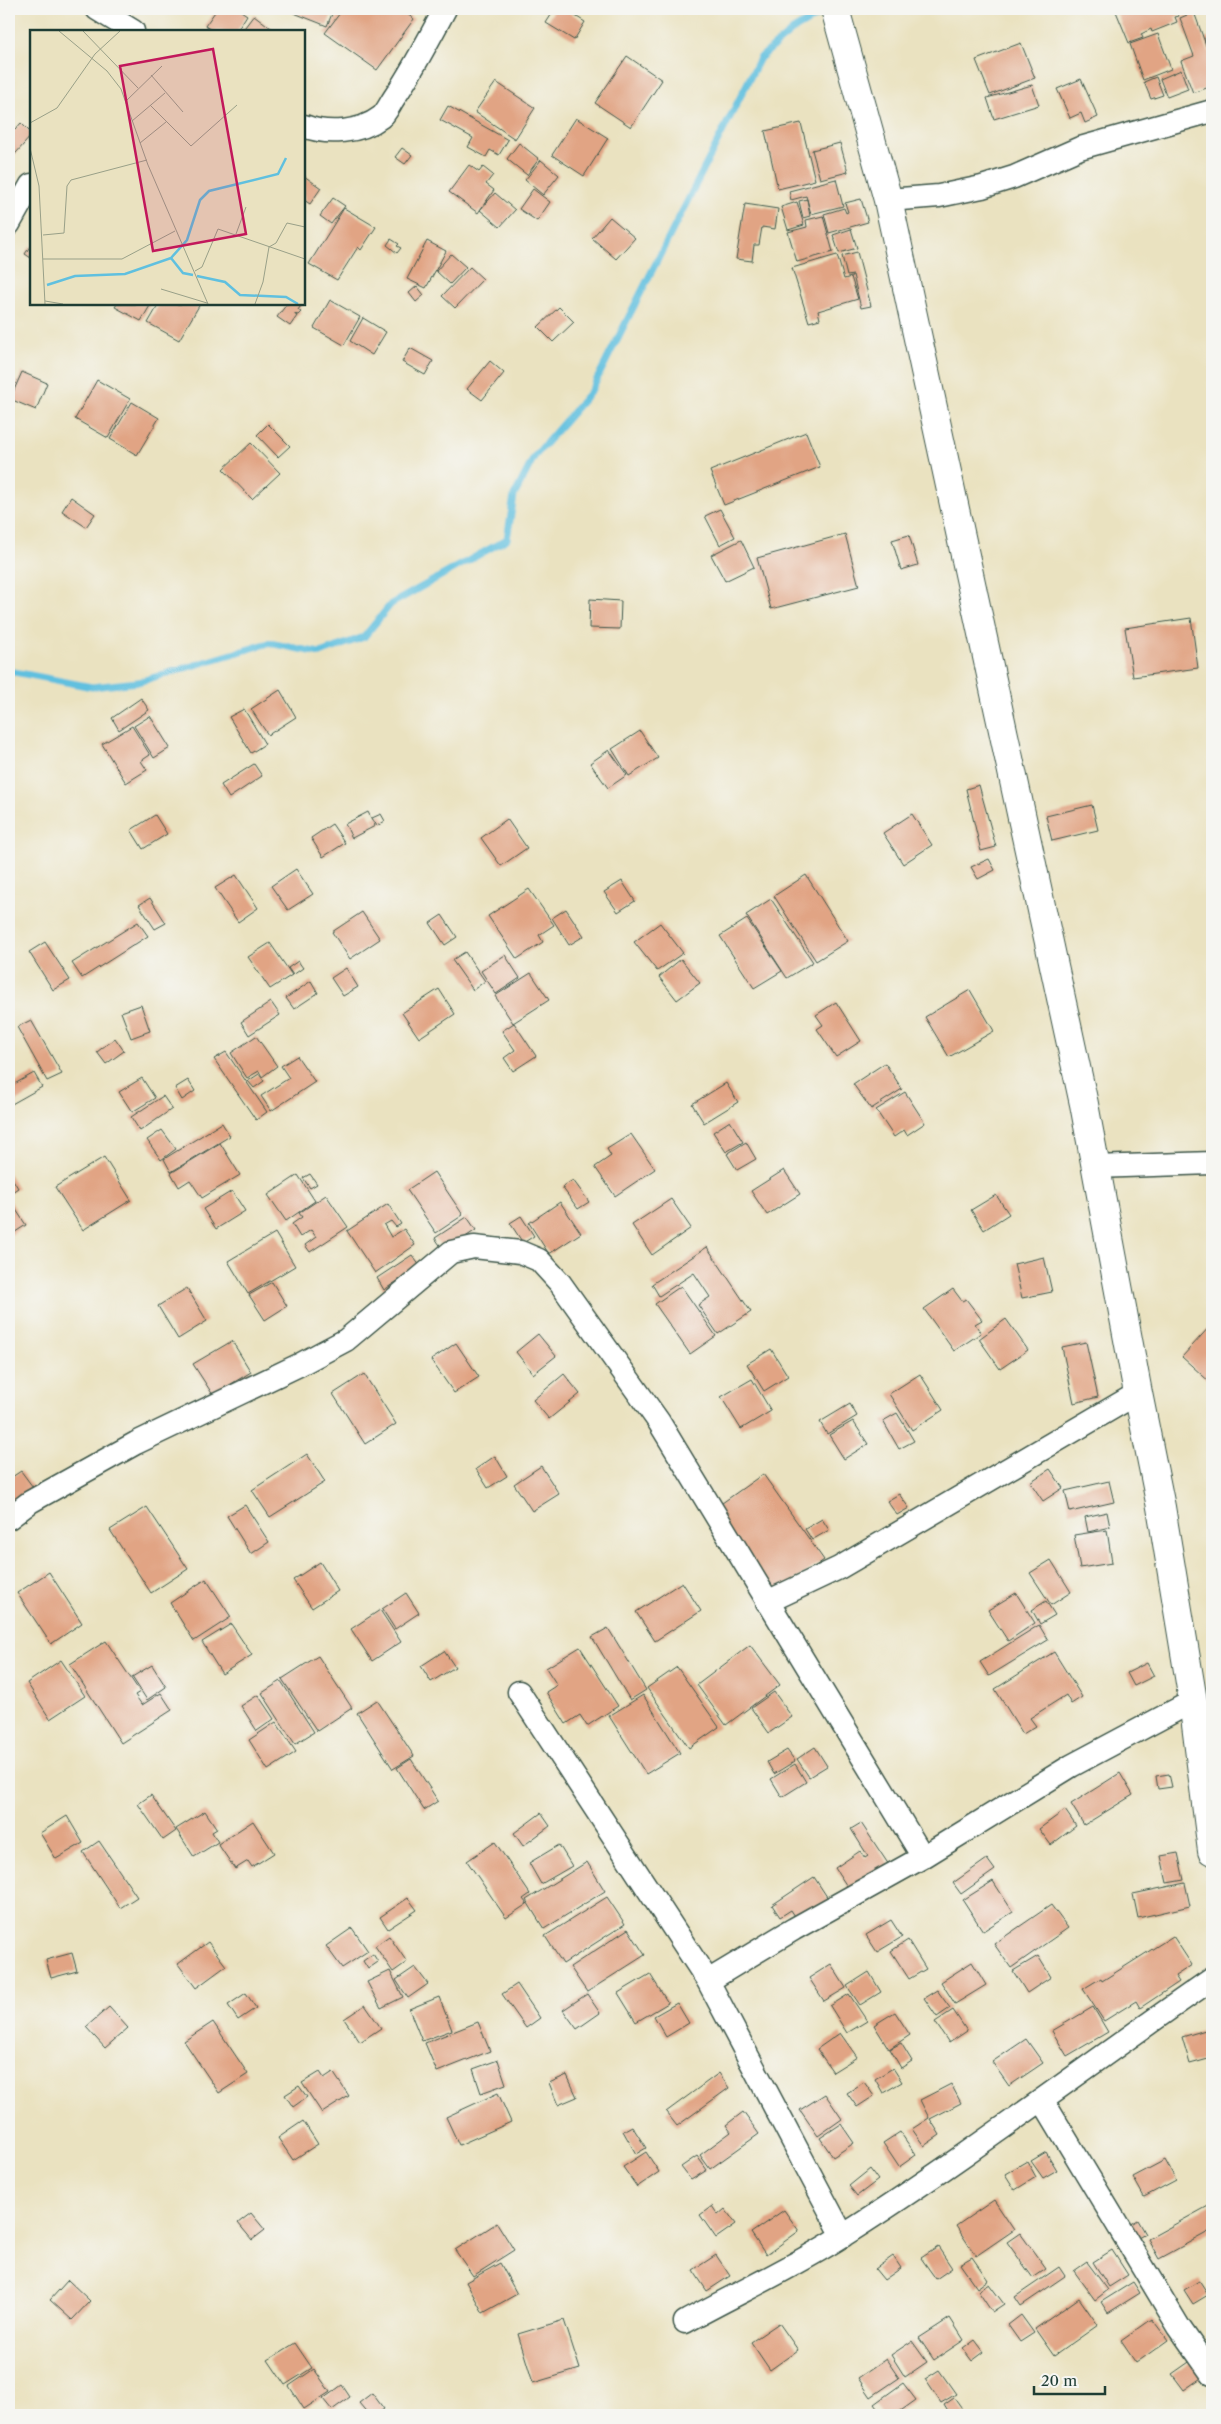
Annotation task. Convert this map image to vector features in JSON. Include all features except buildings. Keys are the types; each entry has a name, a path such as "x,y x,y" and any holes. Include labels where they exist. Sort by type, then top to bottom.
{"street":[{"path":"97,9 126,30"},
{"path":"305,126 314,130 336,132 368,124 382,116 410,75 445,9"},
{"path":"835,9 888,200 1084,1104 1161,1507 1193,1701 1212,1852"},
{"path":"888,200 939,196 982,187 1014,177 1080,148 1212,111"},
{"path":"9,224 30,187"},
{"path":"1095,1166 1212,1163"},
{"path":"9,1518 37,1498 136,1443 299,1365 346,1340 451,1252 474,1247 520,1252 539,1260 560,1283 660,1422 767,1602 923,1857"},
{"path":"767,1602 839,1568 1138,1393"},
{"path":"519,1692 708,1982 842,2236"},
{"path":"708,1982 794,1929 923,1857 1071,1766 1193,1701"},
{"path":"684,2322 773,2276 842,2236 1043,2101 1135,2032 1212,1979"},
{"path":"1043,2101 1179,2327 1212,2374"}],"waterway":[{"path":"9,671 92,687 138,682 269,643 320,653 364,637 391,604 507,539 514,496 534,457 591,391 760,58 793,30 829,9"}]}
